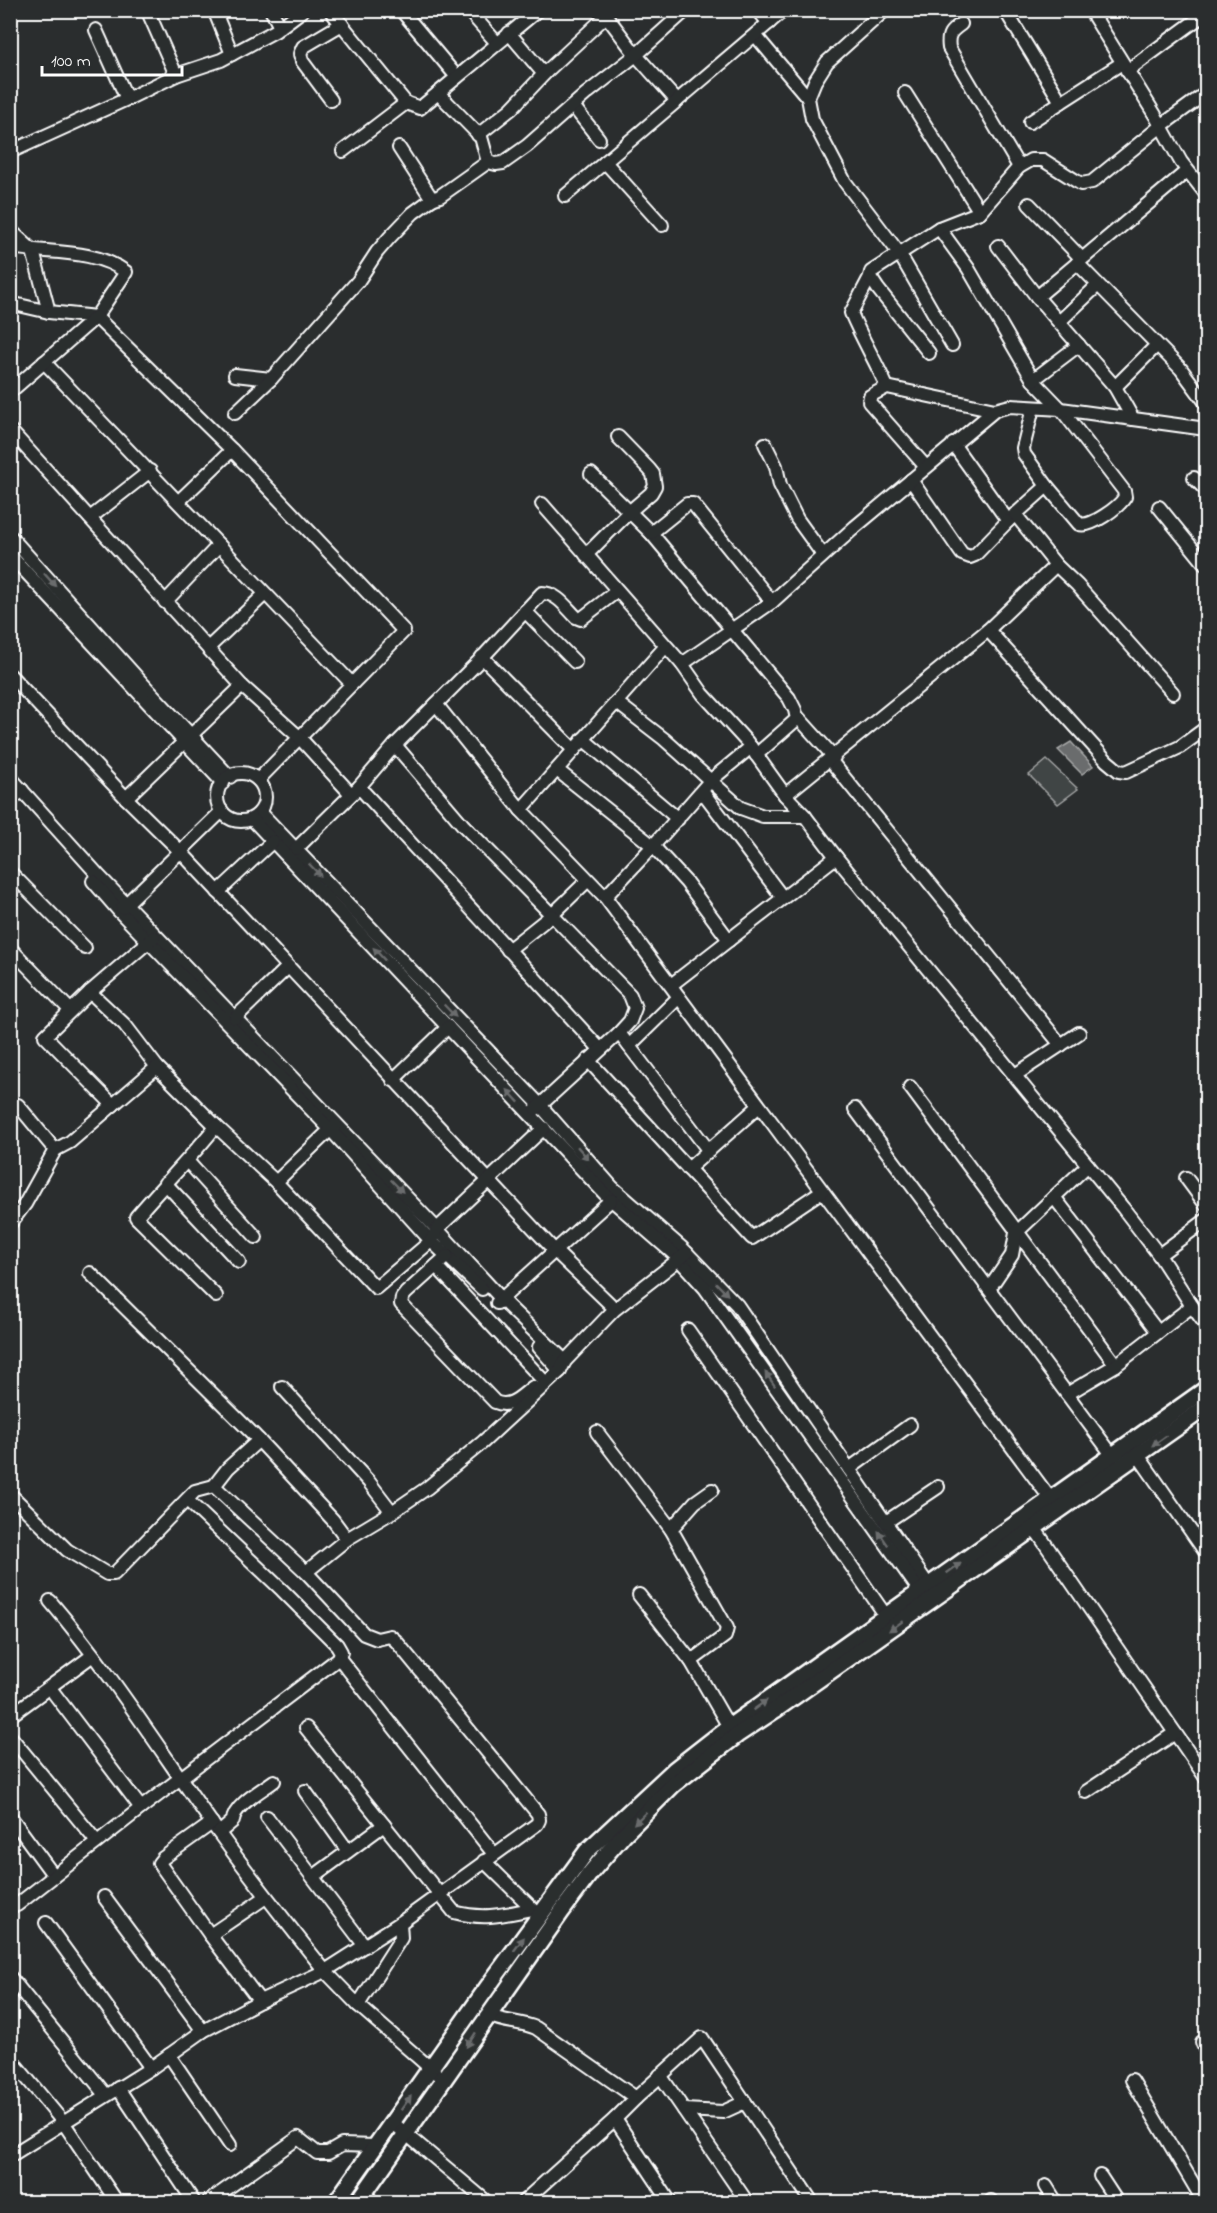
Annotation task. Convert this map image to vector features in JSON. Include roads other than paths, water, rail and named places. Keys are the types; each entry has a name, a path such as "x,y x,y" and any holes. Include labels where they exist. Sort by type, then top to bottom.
{"main road":[{"path":"358,2202 568,1903 623,1835 688,1771 733,1731 886,1616 929,1594 1035,1529 1055,1505 1113,1456 1134,1450 1206,1389"},
{"path":"336,2202 494,1978 537,1911 587,1851 674,1770 1134,1450 1206,1409"}],"street":[{"path":"214,10 232,54"},
{"path":"271,10 280,27"},
{"path":"10,152 176,75 232,54 280,27 303,10"},
{"path":"330,10 406,103 420,108 534,12"},
{"path":"401,10 457,77"},
{"path":"468,10 497,44"},
{"path":"758,10 769,24"},
{"path":"564,196 784,10"},
{"path":"808,98 827,62 885,10"},
{"path":"1005,10 1061,102"},
{"path":"1090,10 1187,171 1206,194"},
{"path":"235,413 271,379 358,281 376,252 413,213 488,162 496,164 509,159 527,146 685,11"},
{"path":"478,135 511,109 604,13 636,55 677,101"},
{"path":"149,14 176,75"},
{"path":"1030,123 1061,102 1124,67 1206,14"},
{"path":"331,100 302,61 300,54 303,47 342,24"},
{"path":"962,24 950,32 949,48 1019,167"},
{"path":"96,30 127,99"},
{"path":"509,33 544,74"},
{"path":"755,35 808,98 813,119 845,182 899,253 952,345"},
{"path":"438,93 478,135 488,162"},
{"path":"905,93 980,212"},
{"path":"887,387 851,314 871,272 939,228 980,212 1019,167 1032,160 1042,160 1081,184 1088,183 1206,93"},
{"path":"343,151 406,103"},
{"path":"573,106 599,139"},
{"path":"399,148 432,199"},
{"path":"605,162 662,225"},
{"path":"1037,297 1187,171"},
{"path":"1029,204 1080,261 1098,285 1181,369 1206,403"},
{"path":"939,228 968,268 1033,380 1061,409 1120,485 1125,497 1118,506 1084,525 1079,524 1024,454 1023,448 1033,408"},
{"path":"10,230 33,251 49,312"},
{"path":"998,246 1037,297 1114,387 1133,419"},
{"path":"10,247 94,256 115,264 126,272 96,317 10,392"},
{"path":"870,277 929,353"},
{"path":"1059,322 1098,285"},
{"path":"10,303 49,312 96,317 232,450 404,631 298,736 258,780"},
{"path":"1033,380 1079,345"},
{"path":"1114,387 1157,345"},
{"path":"44,362 352,684"},
{"path":"235,375 271,379"},
{"path":"926,467 869,402 870,396 887,387 995,410"},
{"path":"682,664 772,602 823,555 995,410 1010,406 1061,409 1206,429"},
{"path":"10,430 242,686 355,790 600,1049"},
{"path":"586,555 628,512 651,493 655,486 655,480 649,469 618,437"},
{"path":"765,444 776,466 780,485 797,519 823,555"},
{"path":"953,444 1012,518 1077,585 1173,693"},
{"path":"179,501 232,450"},
{"path":"90,518 150,471"},
{"path":"591,474 651,533 785,692 797,716 1061,1045"},
{"path":"1194,478 1206,490"},
{"path":"911,480 962,554 970,557 975,555 1047,486"},
{"path":"543,504 682,664 703,694 753,751 785,795 805,816 1160,1255 1206,1325"},
{"path":"651,533 687,504 693,504 772,602"},
{"path":"1159,507 1206,566"},
{"path":"10,536 187,738"},
{"path":"165,602 219,545"},
{"path":"10,555 226,780"},
{"path":"785,795 988,630 1056,564"},
{"path":"296,849 542,593 550,593 581,619 617,591"},
{"path":"208,648 265,594"},
{"path":"525,611 575,662"},
{"path":"988,630 1107,761 1119,771 1126,772 1180,747 1206,728"},
{"path":"521,810 665,647"},
{"path":"482,657 574,750"},
{"path":"10,675 126,798 181,852 555,1251 610,1304"},
{"path":"126,798 242,686"},
{"path":"616,702 664,739 741,808 764,816 805,816"},
{"path":"436,704 521,810 587,881 605,897 1055,1505"},
{"path":"605,897 711,781 794,723 797,716"},
{"path":"584,739 678,819"},
{"path":"394,745 463,825 630,995 634,1002 634,1014 619,1033 530,1115"},
{"path":"557,770 653,846 686,882 729,940"},
{"path":"244,774 258,780 265,795 264,804 256,815 244,821 236,821 222,811 218,797 226,780 244,774"},
{"path":"10,777 15,793 122,908 235,1018 333,1126 431,1241 499,1301"},
{"path":"702,791 783,898"},
{"path":"122,908 222,811"},
{"path":"256,815 273,841 612,1200 681,1254 929,1594"},
{"path":"256,815 296,849 540,1105 612,1187 737,1305 886,1522 929,1594"},
{"path":"218,892 273,841"},
{"path":"670,985 836,857"},
{"path":"10,872 85,948"},
{"path":"508,950 552,915 587,881"},
{"path":"113,1105 45,1036 70,1010 152,938"},
{"path":"152,938 333,1126 437,1229 499,1301 560,1364"},
{"path":"10,948 70,1010"},
{"path":"235,1018 288,967"},
{"path":"90,992 125,1025 157,1067 276,1182 376,1288 431,1241 437,1229 544,1128"},
{"path":"629,1046 679,997"},
{"path":"393,1080 448,1027"},
{"path":"619,1033 709,1151"},
{"path":"1015,1076 1078,1033"},
{"path":"588,1060 752,1238 822,1191"},
{"path":"10,1224 25,1204 56,1150 70,1142 157,1067"},
{"path":"910,1088 1116,1365"},
{"path":"18,1105 56,1150"},
{"path":"688,1169 759,1106"},
{"path":"855,1109 1113,1456"},
{"path":"216,1126 188,1162 165,1183 136,1217 216,1296"},
{"path":"276,1182 333,1126"},
{"path":"188,1162 256,1237"},
{"path":"989,1289 1012,1255 1016,1233 1088,1166"},
{"path":"1186,1178 1206,1205"},
{"path":"165,1183 238,1262"},
{"path":"1054,1197 1158,1332"},
{"path":"499,1301 612,1200"},
{"path":"1160,1255 1206,1220"},
{"path":"447,1256 406,1293 401,1304 495,1402 503,1406 510,1404 560,1364 610,1304 681,1254"},
{"path":"306,1572 347,1539 427,1488 483,1442 614,1310 681,1254"},
{"path":"436,1266 542,1379"},
{"path":"90,1273 259,1440 326,1512 347,1539"},
{"path":"1067,1394 1116,1365 1192,1306"},
{"path":"688,1330 886,1616"},
{"path":"282,1387 384,1499 392,1512"},
{"path":"849,1469 910,1425"},
{"path":"597,1432 671,1529 727,1628 725,1636 691,1661"},
{"path":"10,1494 67,1550 107,1574 114,1574 195,1491 214,1486 228,1468 259,1440"},
{"path":"1134,1450 1206,1553"},
{"path":"11,2156 151,2068 203,2031 325,1971 365,1946 537,1824 539,1820 538,1814 396,1641 390,1636 377,1639 364,1634 306,1572 214,1486"},
{"path":"886,1522 938,1487"},
{"path":"671,1529 695,1502 712,1490"},
{"path":"10,1902 17,1905 339,1658 341,1652 337,1645 187,1500"},
{"path":"1035,1529 1206,1778"},
{"path":"639,1595 691,1661 733,1731"},
{"path":"50,1601 93,1655 266,1897 325,1971 358,2005 444,2080"},
{"path":"10,1716 93,1655"},
{"path":"339,1658 489,1857 537,1911"},
{"path":"50,1688 141,1808"},
{"path":"306,1728 454,1912 473,1917 494,1917 537,1911"},
{"path":"1086,1792 1175,1733"},
{"path":"13,1742 97,1842"},
{"path":"260,2001 159,1863 162,1858 215,1828 233,1821 233,1815 238,1809 274,1781"},
{"path":"305,1791 348,1851"},
{"path":"10,1816 54,1875"},
{"path":"267,1817 365,1946"},
{"path":"313,1877 384,1826"},
{"path":"104,1897 203,2031"},
{"path":"210,1935 266,1897"},
{"path":"46,1923 151,2068"},
{"path":"358,2005 401,1938 400,1923"},
{"path":"10,1977 106,2095"},
{"path":"488,2015 504,2022 525,2023 536,2028 636,2098"},
{"path":"524,2202 702,2038 812,2202"},
{"path":"169,2055 230,2145"},
{"path":"10,2058 63,2122 117,2202"},
{"path":"660,2075 747,2202"},
{"path":"1132,2080 1204,2202"},
{"path":"118,2088 194,2202"},
{"path":"684,2110 723,2112 745,2102"},
{"path":"615,2119 670,2202"},
{"path":"392,2122 408,2133 487,2202"},
{"path":"208,2202 298,2138 321,2154 342,2145 375,2146"},
{"path":"1100,2176 1117,2202"},
{"path":"1046,2186 1056,2202"}]}
